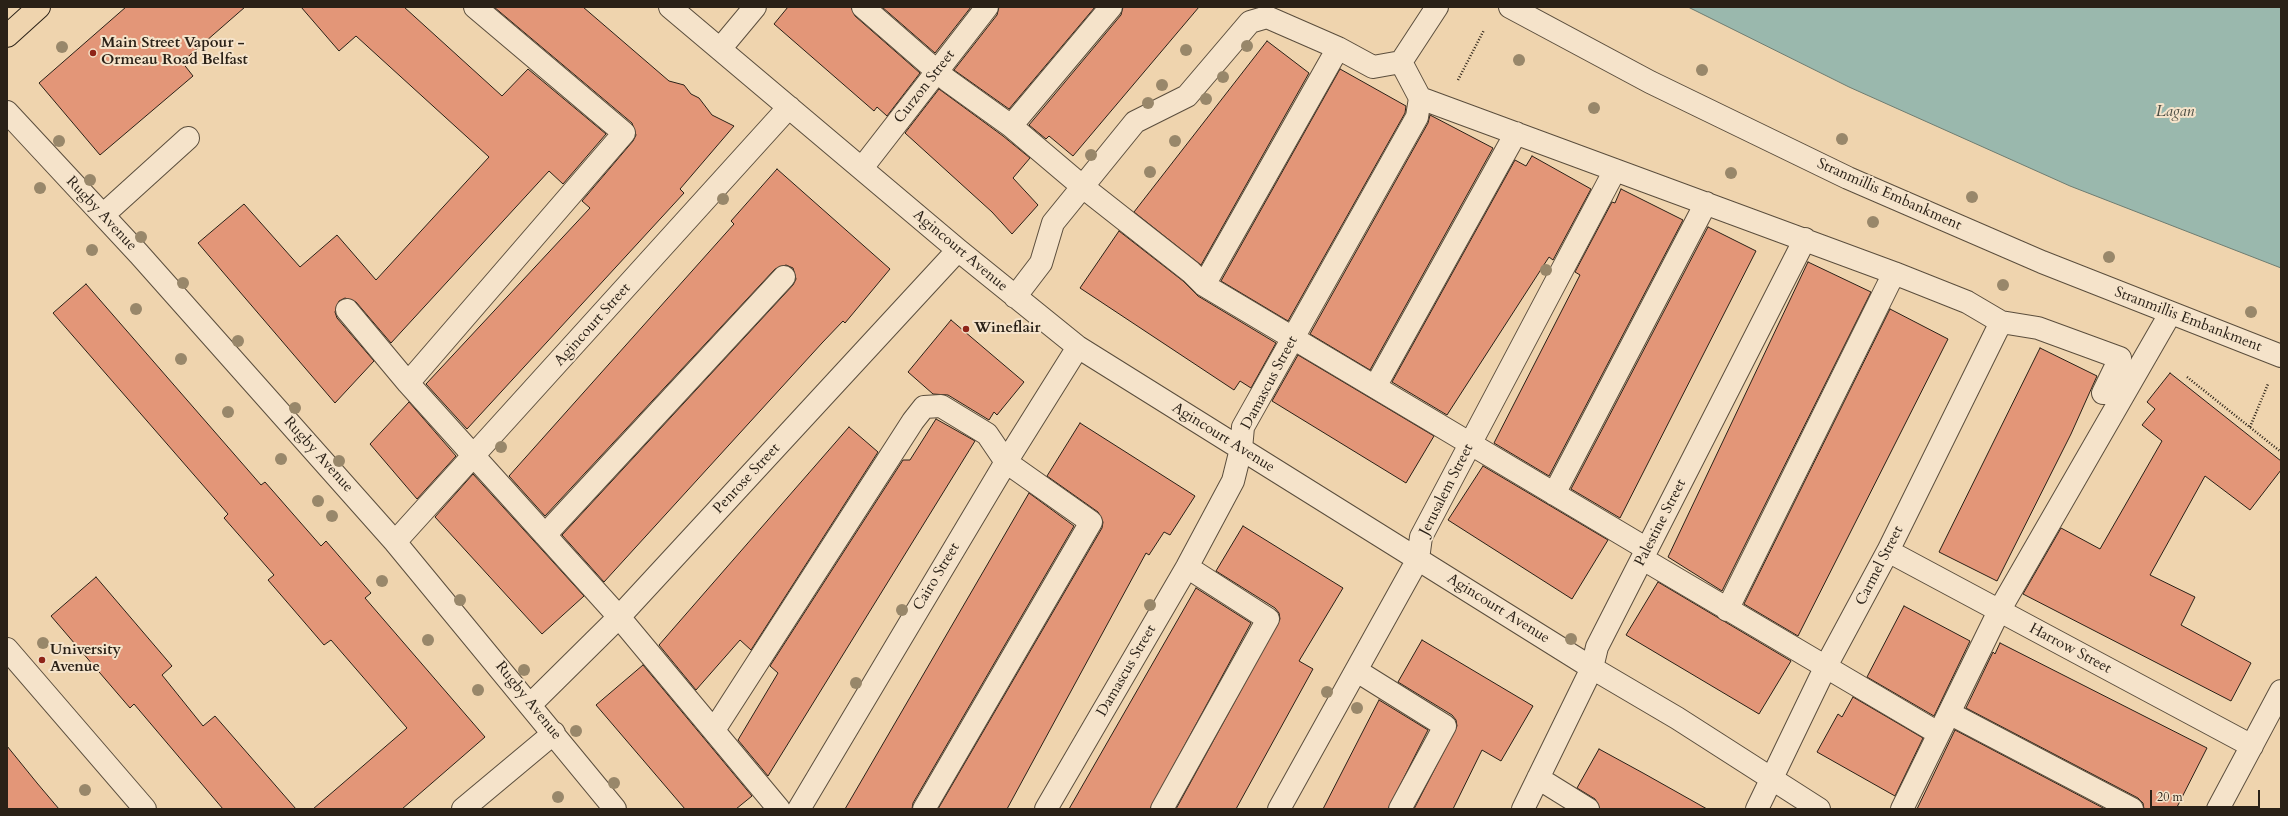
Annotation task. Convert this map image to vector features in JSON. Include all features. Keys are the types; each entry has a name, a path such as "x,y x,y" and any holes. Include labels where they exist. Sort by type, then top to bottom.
{"main road":[{"path":"7,35 39,7"}],"street":[{"path":"408,383 624,133 475,7"},
{"name":"Agincourt Avenue","path":"670,7 958,250 1078,348 1592,668 1677,718 1819,809"},
{"path":"720,50 755,7"},
{"name":"Curzon Street","path":"862,168 987,7"},
{"path":"1011,126 1111,7"},
{"path":"1015,297 1041,263 1053,223 1135,122 1187,96 1250,22 1267,17 1338,48 1373,67 1401,62 1437,7"},
{"name":"Stranmillis Embankment","path":"1510,7 1650,82 1848,178 2042,262 2170,314 2281,356"},
{"path":"869,9 937,70 1011,126 1083,187 1191,272 1204,285 1554,494 1727,610 1938,733"},
{"path":"1204,285 1338,48"},
{"path":"1401,62 1420,98 1894,273 1967,302 2001,322 2038,328 2120,358 2105,403 1999,611 1902,809"},
{"name":"Damascus Street","path":"1046,809 1187,567 1233,481 1241,449 1243,428 1417,117 1420,98"},
{"name":"Agincourt Street","path":"395,542 789,107"},
{"name":"Rugby Avenue","path":"7,112 103,215 395,542 531,704 615,809"},
{"path":"1374,387 1516,133"},
{"path":"103,215 188,138"},
{"name":"Jerusalem Street","path":"1279,809 1418,559 1421,537 1616,170"},
{"path":"1554,494 1706,203"},
{"name":"Palestine Street","path":"1523,809 1592,668 1597,647 1805,239"},
{"name":"Penrose Street","path":"531,704 619,617 958,250"},
{"path":"1727,610 1894,273"},
{"path":"545,535 784,276"},
{"path":"347,310 408,383 619,617 779,809"},
{"path":"2105,403 2170,314"},
{"name":"Carmel Street","path":"1757,809 1825,668 1888,551 2001,322"},
{"name":"Cairo Street","path":"799,809 1006,462 1078,348"},
{"path":"714,730 904,434 924,407 941,406 987,434 1006,462 1090,522 924,809"},
{"name":"Harrow Street","path":"1888,551 2252,746"},
{"path":"1162,809 1268,619 1187,567"},
{"path":"7,649 145,809"},
{"path":"1357,671 1445,726 1400,809"},
{"path":"2218,809 2281,691"},
{"path":"1949,713 2132,809"},
{"path":"463,809 554,733"},
{"path":"1538,778 1588,809"}],"path":[{"path":"1444,106 1484,30"},
{"path":"2187,377 2281,452"},
{"path":"2250,427 2261,401"}],"water":[{"name":"Lagan","path":"1688,7 2281,7 2281,268 2070,186 1849,87"}],"building":[{"path":"126,7 245,7 182,62 193,76 100,155 39,83"},
{"path":"301,7 404,7 502,96 528,69 606,134 563,184 549,171 391,343 356,302 345,298 339,301 335,312 337,318 374,361 335,403 198,243 244,204 300,267 337,235 376,280 489,157 356,36 339,51"},
{"path":"494,7 583,7 669,81 684,85 691,94 699,98 712,115 734,126 680,189 684,193 467,429 426,384 590,208 582,201 633,141 636,135 632,123"},
{"path":"788,7 851,7 855,16 920,73 887,116 877,107 874,111 774,24"},
{"path":"882,7 971,7 935,53"},
{"path":"999,7 1095,7 1009,109 954,70 997,15"},
{"path":"1123,7 1199,7 1073,156 1049,136 1046,139 1029,125 1121,15"},
{"path":"1267,41 1309,73 1201,265 1134,212"},
{"path":"1340,69 1406,106 1405,113 1288,321 1221,281"},
{"path":"939,89 1003,136 1030,158 1013,178 1038,205 1012,234 992,212 905,133"},
{"path":"1430,115 1493,148 1370,370 1310,334 1428,123"},
{"path":"1532,156 1591,189 1553,260 1549,257 1447,415 1392,382 1515,160 1526,166"},
{"path":"777,169 890,269 845,323 843,321 822,343 604,582 562,535 793,285 796,279 793,268 786,265 775,269 545,516 509,476 734,224 731,221"},
{"path":"1621,189 1683,220 1549,476 1494,443 1580,275 1575,272 1612,202 1615,203"},
{"path":"1708,227 1756,251 1620,518 1571,489"},
{"path":"1119,231 1183,281 1198,296 1276,343 1251,388 1240,381 1234,390 1080,288"},
{"path":"1808,262 1871,292 1722,591 1668,557"},
{"path":"86,284 261,485 265,482 321,546 326,541 371,593 365,598 485,737 402,809 313,809 407,728 331,640 324,645 268,580 274,575 224,518 228,514 53,313"},
{"path":"1890,309 1948,339 1798,636 1744,604"},
{"path":"951,320 1024,382 997,415 994,412 989,420 948,395 933,394 908,372"},
{"path":"2040,348 2097,376 2071,434 1997,581 1939,552"},
{"path":"1298,355 1434,436 1406,483 1272,401"},
{"path":"2170,373 2281,461 2281,470 2250,510 2205,476 2150,575 2195,597 2181,625 2251,663 2231,701 2023,594 2061,528 2100,549 2162,441 2142,425 2155,409 2147,402"},
{"path":"409,402 456,456 417,499 370,444"},
{"path":"936,419 975,441 768,776 738,740 778,673 770,666 903,460 910,460"},
{"path":"1080,423 1195,496 1170,535 1164,532 1149,555 1146,553 1007,809 938,809 1102,528 1103,522 1098,512 1047,476"},
{"path":"849,427 878,452 751,650 740,640 696,690 659,645"},
{"path":"1483,466 1608,540 1572,599 1448,520"},
{"path":"473,474 584,596 542,634 435,517"},
{"path":"1029,493 1074,526 913,803 912,809 845,809"},
{"path":"1243,526 1343,588 1299,661 1313,669 1236,809 1176,809 1280,619 1279,613 1275,608 1216,571"},
{"path":"96,577 172,666 162,675 203,726 215,716 296,809 223,809 134,704 130,708 51,616"},
{"path":"1658,582 1791,661 1759,714 1626,635"},
{"path":"1196,588 1251,623 1150,809 1069,809"},
{"path":"1904,606 1970,641 1934,716 1867,677"},
{"path":"1422,640 1533,706 1501,761 1482,750 1453,809 1414,809 1457,726 1456,720 1452,715 1398,682"},
{"path":"2000,643 2207,748 2176,809 2144,809 2143,803 2138,798 1966,708 1993,652 1995,654"},
{"path":"643,665 752,796 736,809 685,809 596,705"},
{"path":"1853,697 1923,738 1895,796 1817,752 1838,714 1842,717"},
{"path":"1379,700 1428,730 1388,809 1323,809"},
{"path":"1955,730 2105,809 1917,809"},
{"path":"7,746 37,783 59,809 7,809"},
{"path":"1599,749 1707,809 1600,809 1595,799 1577,788"}],"place":[{"name":"Main Street Vapour - Ormeau Road Belfast","path":"93,53"},
{"name":"Wineflair","path":"966,329"},
{"name":"University Avenue","path":"42,660"}]}
